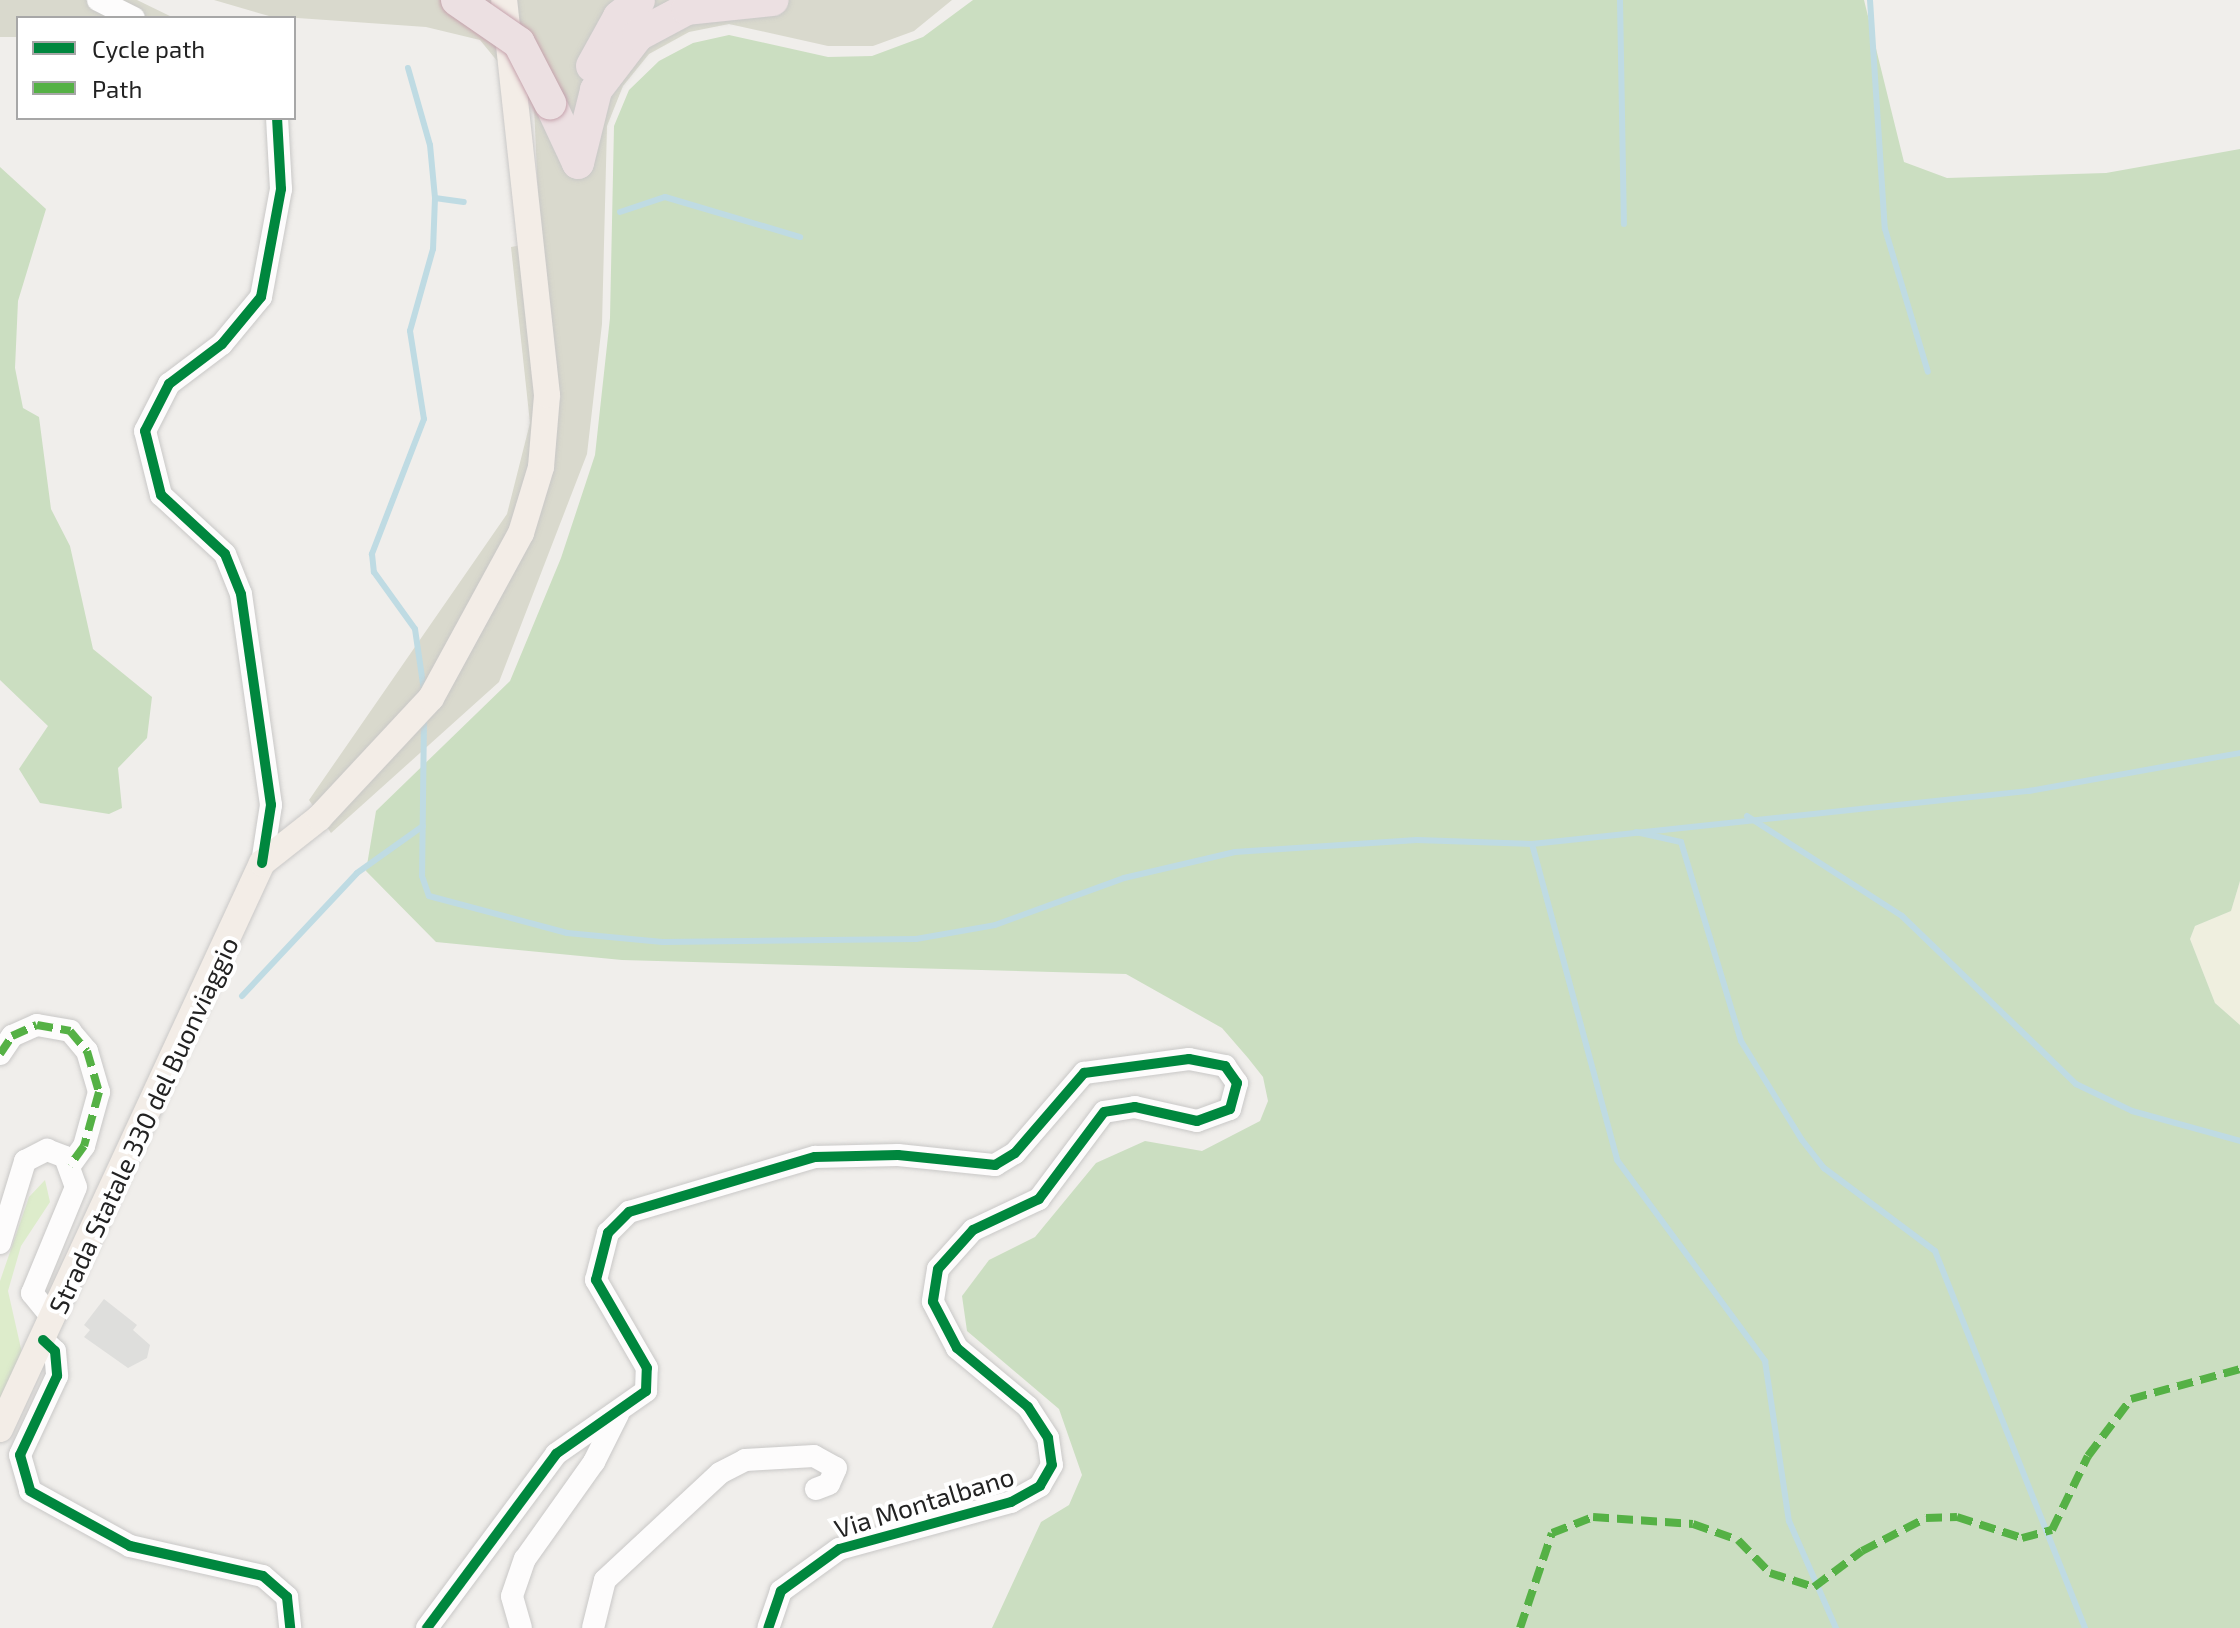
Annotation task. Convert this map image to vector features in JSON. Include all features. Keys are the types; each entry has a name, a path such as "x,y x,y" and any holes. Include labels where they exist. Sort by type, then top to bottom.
{"highway":[{"path":"457,0 519,43 578,163"},
{"path":"578,163 583,88 599,47 639,0"},
{"path":"578,163 596,90 638,35 687,9 773,0"}],"main road":[{"name":"Strada Statale 330 del Buonviaggio","path":"0,1429 262,863 319,818 431,698 493,591 541,467 547,395 504,0"}],"street":[{"path":"98,0 130,16"},
{"name":"Strada Statale 330 del Buonviaggio","path":"262,863 271,805 241,594 225,554 161,495 145,431 169,384 231,336 261,297 281,189 277,120"},
{"path":"0,1054 12,1036 37,1025 70,1031 87,1051 99,1092 70,1165 76,1187 33,1282 34,1300 55,1351 57,1376 20,1455 30,1491 130,1546 263,1576 287,1597 290,1628"},
{"name":"Via Montalbano","path":"427,1628 556,1454 618,1414 646,1391 649,1376 600,1294 595,1269 608,1233 642,1205 815,1157 995,1165 1015,1153 1074,1080 1094,1069 1204,1059 1235,1077 1235,1104 1215,1118 1180,1119 1135,1107 1104,1112 1039,1199 973,1230 938,1269 933,1302 957,1348 1028,1407 1048,1438 1052,1465 1040,1486 1011,1502 839,1549 781,1591 768,1628"},
{"path":"0,1243 25,1161 47,1150 70,1165"},
{"path":"521,1628 512,1596 525,1559 594,1462 618,1414"},
{"path":"593,1628 605,1580 720,1473 745,1460 814,1456 836,1468 829,1484 816,1489"}],"shaded area":[{"path":"0,0 137,0 170,16 16,16 16,37 0,37"},
{"path":"214,0 952,0 914,31 873,46 828,46 729,24 689,32 649,54 623,86 607,126 602,324 587,454 499,682 331,833 309,800 507,514 530,423 511,247 540,242 534,106 480,40 426,27 269,16"},
{"path":"104,1299 137,1325 133,1330 150,1345 147,1358 128,1368 84,1337 90,1330 84,1325"}],"green space":[{"path":"973,0 1864,0 1904,162 1947,178 2106,173 2240,149 2240,881 2231,911 2195,926 2190,939 2215,1003 2240,1025 2240,1628 992,1628 1041,1522 1069,1505 1082,1475 1059,1409 967,1331 962,1296 989,1260 1035,1237 1096,1163 1145,1141 1202,1151 1260,1121 1268,1101 1263,1077 1248,1058 1222,1028 1126,974 622,960 436,942 366,871 376,811 510,681 561,558 595,455 610,318 614,126 629,90 659,61 693,43 729,35 828,57 872,56 923,37"},
{"path":"0,167 46,209 18,301 15,368 23,408 39,417 51,509 70,546 93,649 152,697 147,738 118,768 122,808 109,814 40,803 19,769 48,726 0,680"},
{"path":"2240,881 2240,1025 2215,1003 2190,939 2195,926 2231,911"},
{"path":"45,1180 50,1202 21,1246 8,1291 22,1353 0,1400 0,1281 29,1197"}],"waterway":[{"path":"1620,0 1624,224"},
{"path":"1870,0 1885,229 1928,372"},
{"path":"408,68 430,145 435,198 433,249 410,331 424,419 372,554 374,572 415,629 424,691"},
{"path":"620,212 665,197 800,237"},
{"path":"435,198 464,202"},
{"path":"424,718 422,876 429,896 567,933 663,942 916,939 995,925 1124,878 1235,852 1417,840 1532,844 2029,791 2240,753"},
{"path":"1747,816 1902,916 2076,1084 2132,1111 2240,1141"},
{"path":"242,996 357,873 423,826"},
{"path":"1636,832 1681,842 1741,1041 1802,1140 1824,1168 1935,1251 2085,1628"},
{"path":"1532,844 1617,1160 1765,1361 1789,1521 1836,1628"}],"marked path":[{"path":"0,1054 12,1036 37,1025 70,1031 87,1051 99,1092 84,1146 70,1165"},
{"path":"1520,1628 1552,1533 1593,1517 1693,1524 1738,1540 1770,1573 1814,1587 1862,1551 1926,1518 1957,1517 2022,1538 2052,1530 2088,1456 2131,1399 2240,1369"}],"cycle path":[{"path":"262,863 271,805 241,594 225,554 161,495 145,431 169,384 222,344 261,297 281,189 277,120"},
{"path":"427,1628 556,1454 646,1391 647,1368 596,1280 608,1233 629,1212 815,1157 898,1155 995,1165 1015,1153 1084,1073 1189,1059 1225,1066 1237,1083 1230,1109 1197,1121 1135,1107 1104,1112 1039,1199 973,1230 938,1269 933,1302 957,1348 1028,1407 1048,1438 1052,1465 1040,1486 1011,1502 839,1549 781,1591 768,1628"},
{"path":"43,1340 55,1351 57,1376 20,1455 30,1491 130,1546 263,1576 287,1597 290,1628"}]}
